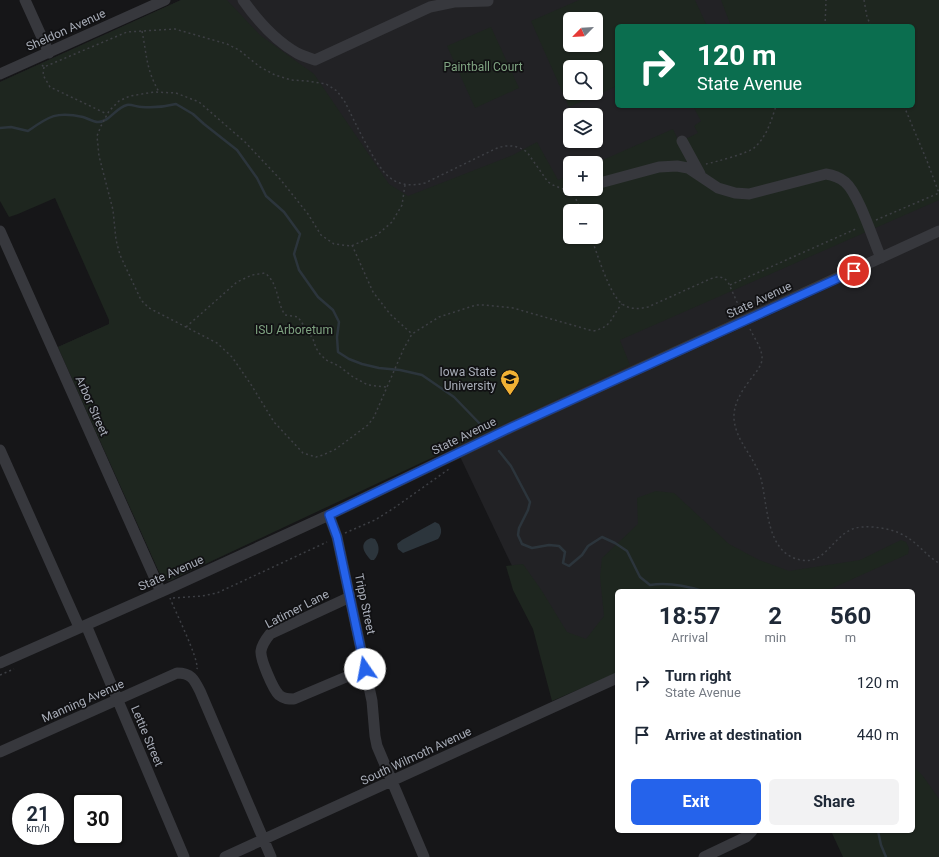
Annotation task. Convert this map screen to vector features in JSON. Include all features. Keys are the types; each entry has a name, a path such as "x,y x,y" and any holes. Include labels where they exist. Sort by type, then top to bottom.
{"street":[{"path":"25,0 49,52"},
{"name":"Sheldon Avenue","path":"0,74 165,0"},
{"path":"243,0 263,24 280,40 298,54 315,60 428,4 488,1"},
{"path":"669,166 682,158 684,145 702,178"},
{"path":"603,182 659,167 669,166 688,168 718,188 735,193 748,194 826,174 836,176 846,183 856,196 881,258"},
{"name":"State Avenue","path":"0,663 82,626 166,596 329,515 512,427 939,231"},
{"name":"Arbor Street","path":"0,233 166,596"},
{"name":"Lettie Street","path":"0,450 117,700 184,857"},
{"name":"Tripp Street","path":"329,515 337,537 372,701 377,746 424,857"},
{"name":"Latimer Lane","path":"350,597 270,634 263,644 261,651 262,660 278,694 285,699 294,699 365,669"},
{"name":"Manning Avenue","path":"0,752 177,673 185,673 193,678"},
{"path":"193,678 200,690 270,857"},
{"name":"South Wilmoth Avenue","path":"225,857 615,679"},
{"path":"704,857 746,837 750,833"}],"path":[{"path":"825,24 826,0"},
{"path":"864,0 867,17 870,24"},
{"path":"44,67 119,34 127,32 175,29 233,46 260,67 275,75 291,80 319,82 332,87 341,95 380,168 389,177 405,185 425,183 495,149 512,146 528,152 548,182 557,187 563,188"},
{"path":"142,31 147,65 159,92"},
{"path":"41,64 44,67"},
{"path":"44,67 43,75 50,87 107,114"},
{"path":"405,185 402,204 392,222 377,235 352,245 334,244 321,235 308,214 280,179 245,142 199,102 176,93 159,92 130,96 120,101 107,114 97,136 99,156 113,210 116,240 120,255 141,300 149,308 217,343 232,357 274,422 303,453 316,456 323,455 336,449 368,425 374,417 392,374 412,334 439,317 476,305 484,305 513,308 593,331 601,329 612,320 622,304"},
{"path":"695,166 715,162 755,148 767,130 775,108"},
{"path":"729,285 939,193 905,108"},
{"path":"594,244 612,290 617,300 622,304 632,308 648,307 715,277 722,277 729,285 744,317"},
{"path":"352,245 373,292 390,314 412,334"},
{"path":"186,327 237,282 252,275 266,273 276,287 281,308 285,315 298,317 313,338 316,348 326,360 339,366 368,385 386,388"},
{"path":"750,330 760,350 762,360 758,369 738,398 734,412 735,425 740,439 760,476 770,528 780,547 798,560 804,561 814,559 823,554 847,532 854,528 866,527 887,530 906,536 939,563"},
{"path":"342,535 375,520 452,467"},
{"path":"193,678 196,674 198,666 166,596 202,596 217,592 332,539"}],"shaded area":[{"name":"Iowa State University","path":"181,0 939,0 939,857 915,833 915,589 615,589 615,595 571,690 455,446 169,581 160,574 58,347 121,319 0,82"},
{"path":"435,522 439,524 441,530 438,539 403,553 398,549 397,544 402,540"},
{"path":"371,538 375,539 378,544 378,552 374,560 371,560 368,557 364,551 363,545"}],"green space":[{"name":"ISU Arboretum","path":"181,0 227,0 260,35 314,74 389,184 408,196 513,155 537,142 558,180 563,178 563,196 603,196 603,160 673,129 679,142 698,133 694,126 701,121 694,108 915,108 915,24 730,24 721,0 939,0 939,200 620,340 630,365 169,581 160,574 58,347 109,324 109,320 55,198 9,217 0,201 0,82"},
{"path":"579,0 695,0 706,24 615,24 615,87 603,92 603,60 563,60 563,93 531,21"},
{"name":"Paintball Court","path":"491,27 519,88 475,108 447,46"},
{"path":"566,100 585,100 569,107"},
{"path":"656,491 674,493 729,544 759,560 789,571 860,560 901,540 906,542 909,548 908,554 830,589 615,589 615,674 552,701 533,629 513,590 506,566 523,564 542,591 567,632 586,639 604,616 600,577 602,558 638,524 637,498"},
{"path":"915,768 923,776 939,799 939,857 843,857 832,833 915,833"}],"waterway":[{"path":"0,128 11,127 28,131 48,118 60,115 74,115 98,122 106,120 119,109 129,105 140,107 163,107 176,104 193,114 237,150 257,178 266,196 284,212 300,234 294,254 299,270 318,297 333,310 339,322 337,337 338,352 349,359 362,364 422,375 454,397 483,427"},
{"path":"499,451 511,466 530,502 528,510 519,528 518,535 522,544 532,548 549,545 559,546 565,552 563,563 569,566 582,555 588,546 602,537 627,551 640,577 650,585 677,585 694,589"},
{"path":"878,833 886,857"}],"place":[{"name":"Iowa State University","path":"510,396"}],"route":[{"path":"365,669 337,537 329,515 512,427 854,271"}]}
